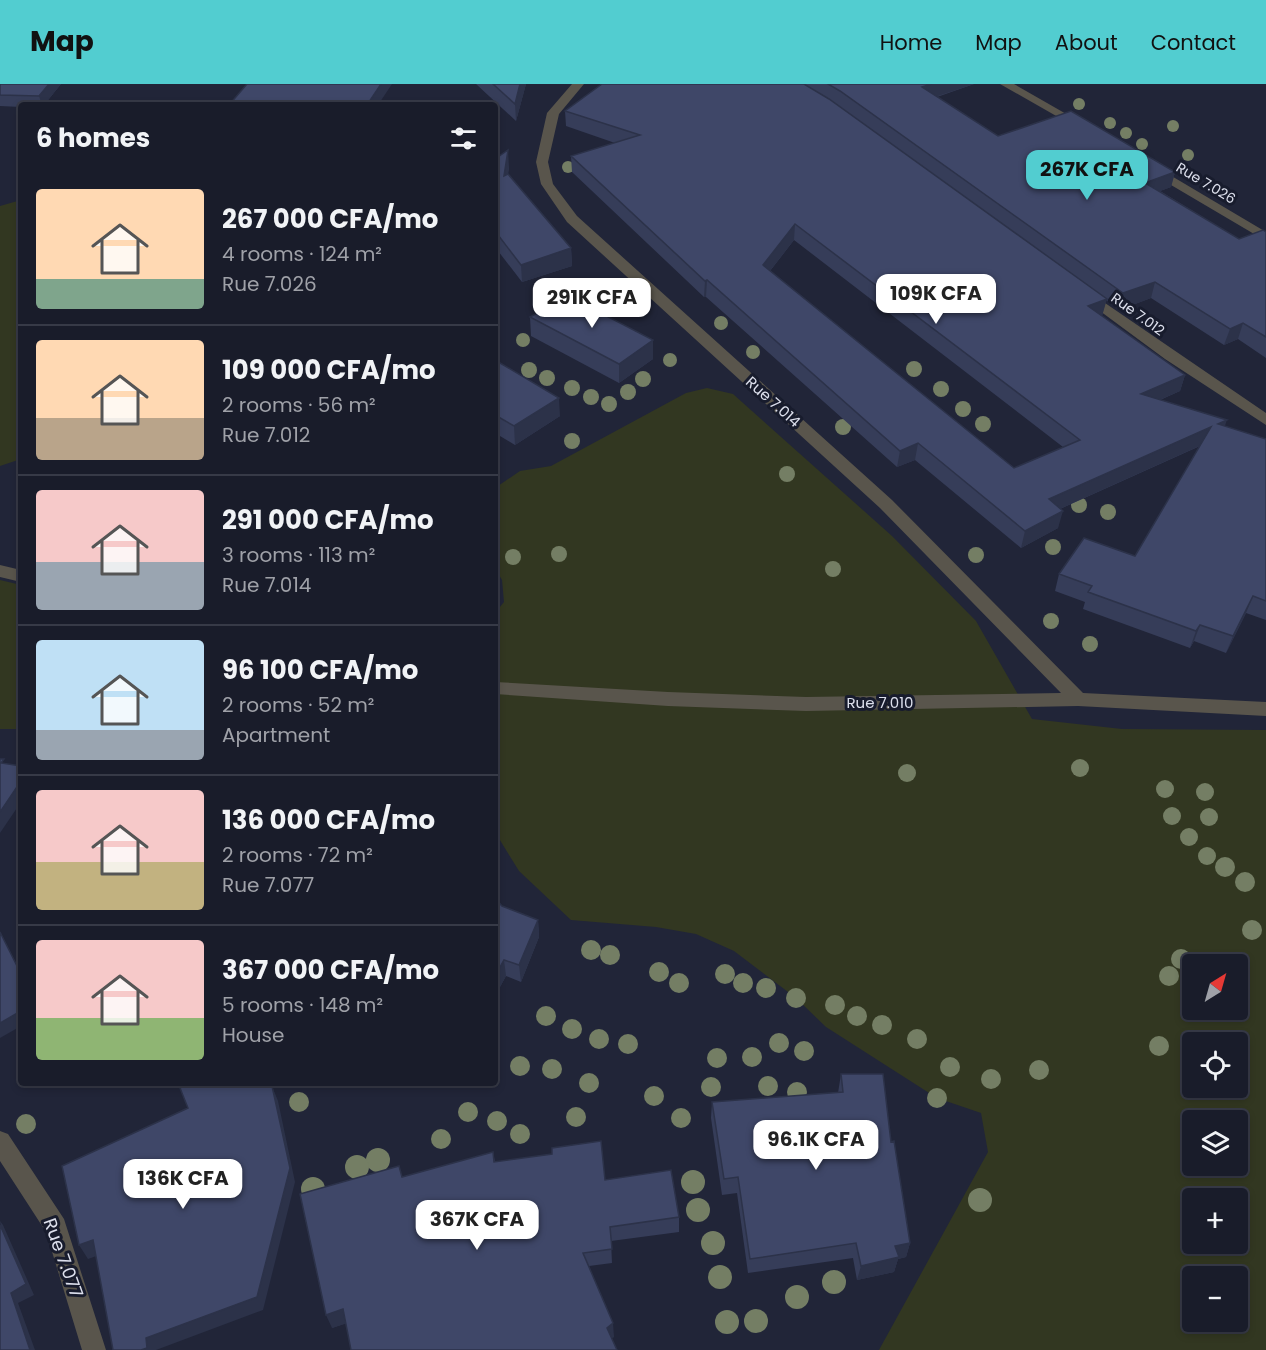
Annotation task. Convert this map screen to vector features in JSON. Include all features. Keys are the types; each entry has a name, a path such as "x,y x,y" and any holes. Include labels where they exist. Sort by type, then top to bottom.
{"street":[{"name":"Rue 7.014","path":"578,84 553,112 542,162 547,184 572,219 885,504 1078,699"},
{"path":"1006,84 1095,134"},
{"name":"Rue 7.026","path":"1145,164 1266,237"},
{"name":"Rue 7.012","path":"1078,288 1170,356 1266,420"},
{"path":"0,571 18,575"},
{"name":"Rue 7.010","path":"498,688 668,699 806,704 1078,699 1266,709"},
{"name":"Rue 7.077","path":"0,1141 56,1227 94,1350"}],"green space":[{"path":"18,201 18,460 0,466 0,206"},
{"path":"707,388 733,394 892,536 976,621 1032,719 1122,729 1266,730 1266,1350 879,1350 988,1152 981,1113 937,1098 826,1027 796,998 734,951 696,934 656,927 571,920 519,871 498,837 498,609 504,602 502,580 498,573 498,486 520,471 551,466 686,393"},
{"path":"0,580 18,584 18,729 0,729"}],"building":[{"path":"0,84 49,84 39,96 0,95"},
{"path":"247,84 381,84 369,102 232,102"},
{"path":"493,84 520,84 515,104"},
{"path":"602,84 804,84 829,99 1107,299 1088,306 1185,375 1141,394 1227,420 1218,424 1266,439 1266,601 1253,596 1233,636 1200,625 1196,631 1088,592 1092,586 1059,574 1084,538 1135,556 1211,427 1049,499 1063,511 1025,531 918,443 900,451 707,280 705,281 571,156 640,135 565,111","holes":["795,224 1080,440 1014,468 763,265"]},
{"path":"828,84 931,84 922,87 998,136 1071,111 1175,172 1145,183 1239,239 1263,230 1266,232 1266,337 1243,323 1230,329 1155,282 1123,293"},
{"path":"508,150 504,176 508,174 571,248 521,265 498,235 498,157"},
{"path":"568,296 653,340 619,364 530,317"},
{"path":"498,362 559,398 514,426 498,417"},
{"path":"0,759 4,759 1,763 18,766 18,785 0,812"},
{"path":"498,901 502,906 538,920 519,965 504,960 498,971"},
{"path":"0,932 18,968 18,1013 0,1023"},
{"path":"841,1074 883,1074 891,1142 894,1141 910,1243 895,1246 899,1257 861,1266 856,1243 750,1259 738,1177 724,1179 712,1102 843,1092"},
{"path":"184,1086 272,1086 290,1168 257,1297 146,1338 147,1348 113,1350 93,1240 79,1245 62,1166 188,1108 180,1088"},
{"path":"601,1141 605,1180 671,1170 679,1217 610,1227 612,1249 583,1253 613,1323 607,1328 617,1350 351,1350 343,1309 326,1315 300,1194 399,1166 402,1177 493,1152 494,1162 552,1154 552,1148"},
{"path":"0,1225 26,1284 11,1293 30,1350 0,1350"}]}
